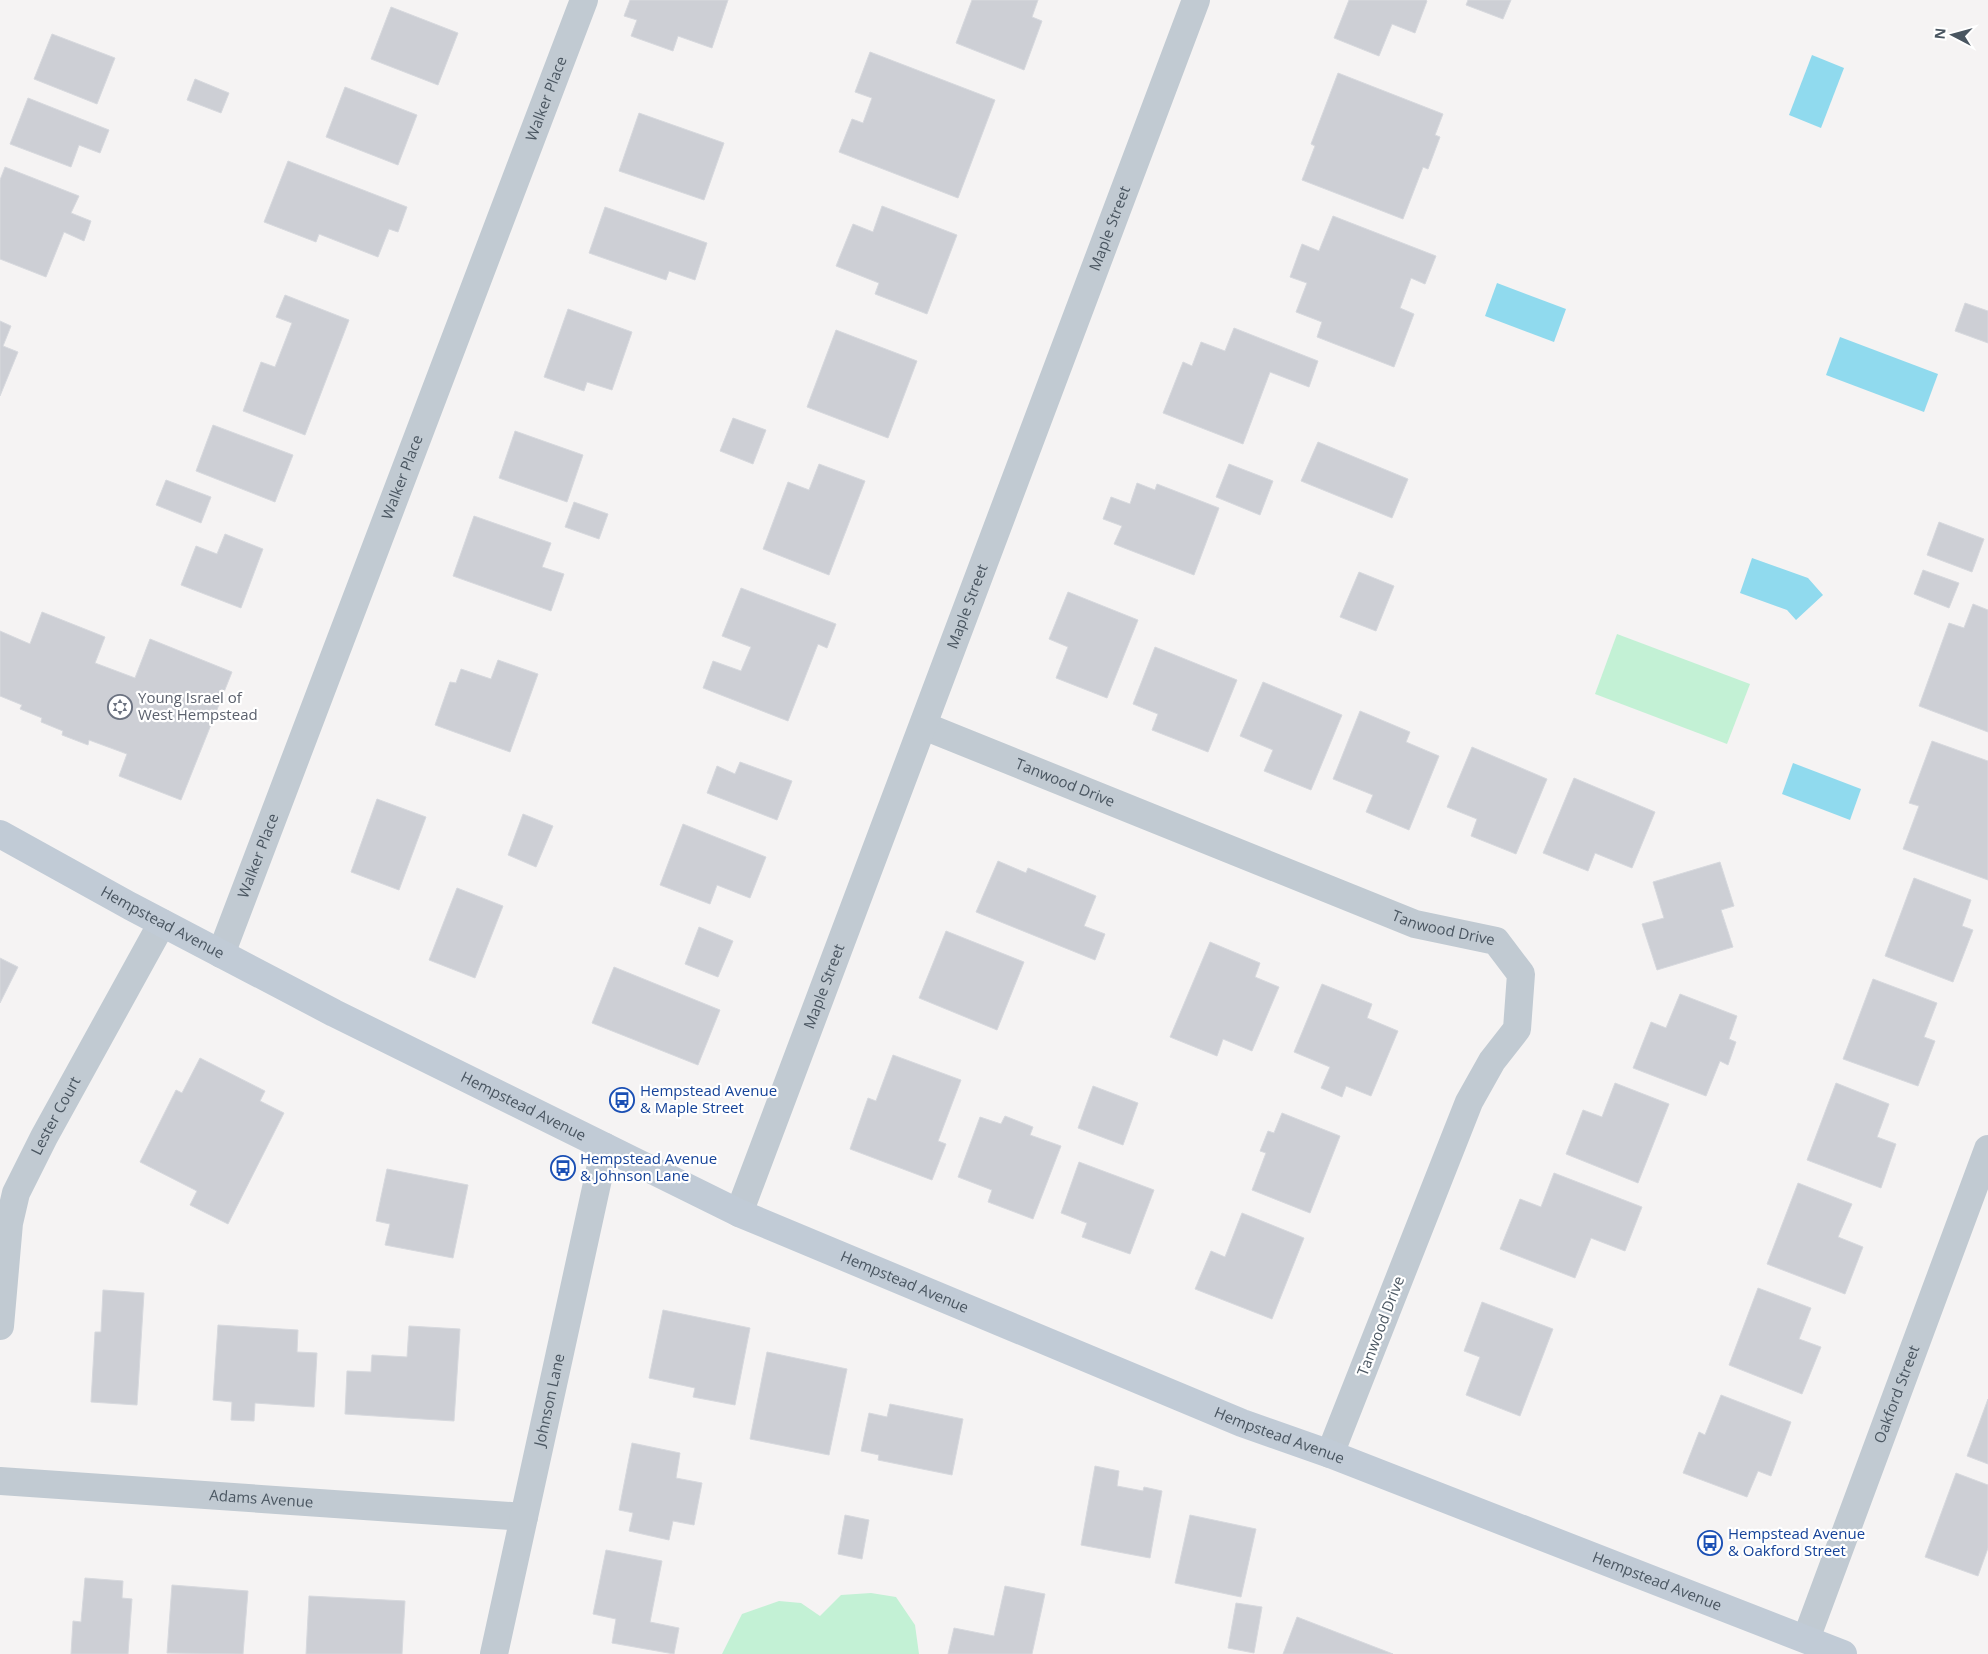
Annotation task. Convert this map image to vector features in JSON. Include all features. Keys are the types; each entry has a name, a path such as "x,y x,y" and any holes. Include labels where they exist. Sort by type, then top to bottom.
{"main road":[{"name":"Hempstead Avenue","path":"0,834 162,923 334,1013 739,1213 1242,1423 1330,1454 1843,1654"}],"street":[{"name":"Walker Place","path":"221,954 584,0"},
{"name":"Maple Street","path":"739,1213 1196,0"},
{"name":"Tanwood Drive","path":"924,726 1415,924 1496,940 1521,974 1517,1029 1492,1061 1469,1102 1330,1454"},
{"name":"Lester Court","path":"0,1326 9,1223 16,1193 44,1137 162,923"},
{"name":"Johnson Lane","path":"494,1654 605,1147"},
{"name":"Oakford Street","path":"1806,1639 1988,1149"},
{"name":"Adams Avenue","path":"0,1480 524,1517"}],"green space":[{"path":"1617,634 1750,684 1727,744 1595,694"},
{"path":"871,1593 896,1597 915,1625 919,1654 722,1654 742,1614 779,1601 801,1603 820,1616 841,1595"}],"water":[{"path":"1812,55 1844,68 1821,128 1789,115"},
{"path":"1497,283 1566,309 1554,342 1485,316"},
{"path":"1840,337 1938,374 1924,412 1826,375"},
{"path":"1752,558 1808,578 1823,595 1796,620 1787,610 1740,593"},
{"path":"1793,763 1861,789 1850,820 1782,794"}],"building":[{"path":"630,0 728,0 712,48 678,36 673,51 631,36 637,20 624,16"},
{"path":"972,0 1038,0 1032,17 1042,21 1024,70 956,43"},
{"path":"1349,0 1427,1 1415,33 1392,24 1379,56 1334,38"},
{"path":"1468,0 1511,0 1503,19 1466,5"},
{"path":"391,7 458,33 438,85 371,59"},
{"path":"52,34 115,58 97,104 34,79"},
{"path":"870,52 995,100 958,198 839,152 852,119 863,123 872,98 855,92"},
{"path":"1338,73 1443,114 1435,135 1440,137 1428,169 1423,167 1403,219 1302,180 1315,146 1311,144"},
{"path":"195,79 229,93 221,113 187,100"},
{"path":"345,87 417,115 398,165 326,137"},
{"path":"28,98 109,130 100,153 79,145 71,167 10,144"},
{"path":"639,113 724,143 704,200 619,171"},
{"path":"288,161 407,207 398,232 389,229 378,257 319,234 316,242 264,222"},
{"path":"5,167 79,196 71,213 91,221 84,241 64,232 46,277 0,259 0,180"},
{"path":"882,206 957,235 927,314 875,294 879,283 836,266 853,224 873,232"},
{"path":"605,207 707,243 695,280 669,271 666,280 589,253"},
{"path":"1333,216 1436,256 1425,284 1411,278 1400,308 1414,314 1394,367 1317,337 1322,322 1296,312 1307,283 1290,277 1302,244 1319,251"},
{"path":"285,295 349,320 305,435 243,411 261,362 275,367 292,323 276,317"},
{"path":"1965,303 1988,311 1988,343 1955,331"},
{"path":"568,309 632,332 612,390 587,382 584,391 544,377"},
{"path":"0,321 11,326 3,346 18,352 0,396"},
{"path":"1234,328 1318,361 1309,387 1270,372 1243,444 1163,413 1183,362 1192,366 1201,342 1225,351"},
{"path":"836,330 917,361 888,438 807,407"},
{"path":"733,418 766,430 753,464 720,451"},
{"path":"213,425 293,455 275,502 196,471"},
{"path":"515,431 583,455 567,502 499,478"},
{"path":"1318,442 1408,479 1392,518 1301,481"},
{"path":"819,464 865,481 829,575 763,549 788,482 809,490"},
{"path":"1229,464 1273,481 1260,515 1216,497"},
{"path":"166,480 211,497 201,523 156,505"},
{"path":"1137,483 1155,490 1157,484 1219,508 1194,575 1114,544 1122,526 1103,519 1111,497 1130,504"},
{"path":"574,502 608,514 599,539 565,527"},
{"path":"474,516 551,543 542,567 564,574 551,611 453,576"},
{"path":"1939,522 1984,539 1972,572 1927,555"},
{"path":"225,534 263,549 241,608 181,585 196,546 217,554"},
{"path":"1923,570 1959,583 1949,608 1914,594"},
{"path":"1359,572 1394,586 1376,631 1340,617"},
{"path":"741,588 836,624 827,648 818,644 788,721 703,688 713,661 741,671 751,647 722,636"},
{"path":"1068,592 1138,620 1107,698 1056,678 1068,647 1049,639"},
{"path":"1973,604 1988,610 1988,732 1919,706 1949,623 1964,628"},
{"name":"Young Israel of West Hempstead","path":"42,612 105,637 95,663 135,678 150,639 232,672 181,800 119,776 127,754 89,740 88,745 62,735 63,731 41,722 42,718 20,709 22,705 0,696 0,631 30,644"},
{"path":"1155,647 1237,680 1208,752 1152,730 1158,714 1133,704"},
{"path":"498,660 538,674 510,752 435,725 450,682 456,683 461,669 491,679"},
{"path":"1263,682 1342,715 1311,790 1264,771 1273,750 1240,736"},
{"path":"1360,711 1410,732 1406,742 1439,756 1409,830 1366,812 1373,795 1333,779"},
{"path":"1932,741 1988,761 1988,880 1903,849 1919,806 1909,803"},
{"path":"1472,747 1547,779 1516,854 1471,836 1477,819 1447,807"},
{"path":"740,762 792,781 777,820 707,793 717,766 735,774"},
{"path":"1574,778 1655,812 1632,868 1595,853 1588,871 1543,853"},
{"path":"377,799 426,817 399,890 351,872"},
{"path":"523,814 553,826 536,867 508,855"},
{"path":"683,824 766,857 750,898 717,885 710,904 660,885"},
{"path":"998,861 1026,873 1028,868 1096,896 1084,926 1105,934 1095,960 976,912"},
{"path":"1720,862 1734,906 1721,910 1733,947 1657,970 1642,924 1664,918 1653,882"},
{"path":"1914,878 1971,900 1962,926 1973,930 1953,982 1885,956"},
{"path":"457,888 503,906 475,978 429,960"},
{"path":"699,927 733,941 718,977 685,964"},
{"path":"946,931 1024,962 997,1030 919,998"},
{"path":"1210,942 1260,963 1255,977 1279,987 1252,1051 1223,1039 1217,1056 1170,1037"},
{"path":"0,958 18,967 0,1003"},
{"path":"614,967 720,1010 698,1065 592,1023"},
{"path":"1873,979 1937,1003 1924,1037 1935,1041 1918,1086 1843,1059"},
{"path":"1322,984 1372,1004 1367,1018 1398,1031 1371,1096 1346,1086 1342,1097 1321,1088 1330,1067 1294,1052"},
{"path":"1680,994 1737,1016 1729,1039 1736,1042 1728,1065 1720,1061 1706,1096 1633,1068 1651,1022 1666,1028"},
{"path":"893,1055 961,1080 938,1141 946,1144 932,1180 850,1149 868,1098 876,1101"},
{"path":"200,1058 265,1091 260,1101 284,1113 228,1224 190,1205 197,1191 140,1162 176,1090 182,1093"},
{"path":"1615,1083 1669,1104 1638,1183 1566,1154 1583,1110 1602,1117"},
{"path":"1836,1083 1889,1104 1877,1137 1896,1144 1881,1188 1807,1160"},
{"path":"1093,1086 1138,1103 1123,1145 1078,1128"},
{"path":"1282,1113 1340,1136 1310,1213 1252,1190 1266,1153 1260,1151 1268,1131 1274,1133"},
{"path":"1005,1116 1033,1127 1030,1135 1061,1146 1033,1219 988,1202 992,1190 958,1177 980,1117 1001,1124"},
{"path":"1079,1162 1154,1190 1130,1254 1082,1237 1087,1223 1061,1213"},
{"path":"387,1169 468,1185 453,1258 385,1245 390,1224 376,1221"},
{"path":"1554,1173 1642,1207 1625,1251 1591,1238 1575,1278 1500,1249 1520,1199 1541,1207"},
{"path":"1798,1183 1852,1204 1838,1237 1863,1247 1845,1294 1767,1264"},
{"path":"1242,1213 1304,1238 1272,1319 1195,1289 1211,1251 1225,1257"},
{"path":"1758,1288 1811,1308 1799,1339 1821,1347 1802,1394 1729,1365"},
{"path":"103,1290 144,1293 137,1405 91,1402 95,1332 101,1332"},
{"path":"1482,1302 1553,1329 1520,1416 1466,1395 1480,1357 1464,1351"},
{"path":"663,1310 750,1328 735,1405 693,1397 695,1388 649,1378"},
{"path":"218,1325 298,1330 297,1352 317,1353 314,1407 255,1403 254,1421 231,1420 232,1402 213,1400"},
{"path":"409,1326 460,1329 454,1421 345,1414 347,1371 371,1372 372,1355 407,1357"},
{"path":"767,1352 847,1369 829,1455 750,1439"},
{"path":"1721,1395 1791,1422 1771,1476 1758,1471 1747,1497 1683,1473 1699,1432 1705,1435"},
{"path":"1988,1399 1988,1464 1967,1456"},
{"path":"890,1404 963,1419 952,1475 878,1460 879,1455 861,1451 869,1413 887,1417"},
{"path":"632,1443 680,1453 676,1478 702,1483 694,1525 673,1521 669,1540 629,1531 633,1513 619,1510"},
{"path":"1095,1466 1119,1471 1117,1486 1143,1491 1144,1487 1162,1491 1150,1558 1081,1545"},
{"path":"1956,1473 1988,1485 1988,1548 1978,1576 1925,1557"},
{"path":"845,1515 869,1520 862,1559 838,1554"},
{"path":"1190,1515 1256,1529 1241,1597 1175,1583"},
{"path":"606,1550 662,1561 650,1622 679,1628 674,1654 612,1643 616,1619 593,1614"},
{"path":"85,1578 123,1581 122,1598 132,1599 128,1654 71,1654 73,1621 81,1622"},
{"path":"172,1585 248,1591 243,1654 167,1653"},
{"path":"1005,1586 1045,1594 1032,1654 948,1654 954,1628 994,1636"},
{"path":"309,1596 405,1601 402,1654 306,1654"},
{"path":"1236,1603 1262,1607 1254,1653 1228,1648"},
{"path":"1297,1617 1393,1654 1283,1654"}],"place":[{"name":"Young Israel of West Hempstead","path":"120,707"},
{"name":"Hempstead Avenue & Maple Street","path":"622,1100"},
{"name":"Hempstead Avenue & Johnson Lane","path":"563,1168"},
{"name":"Hempstead Avenue & Oakford Street","path":"1710,1543"}]}
